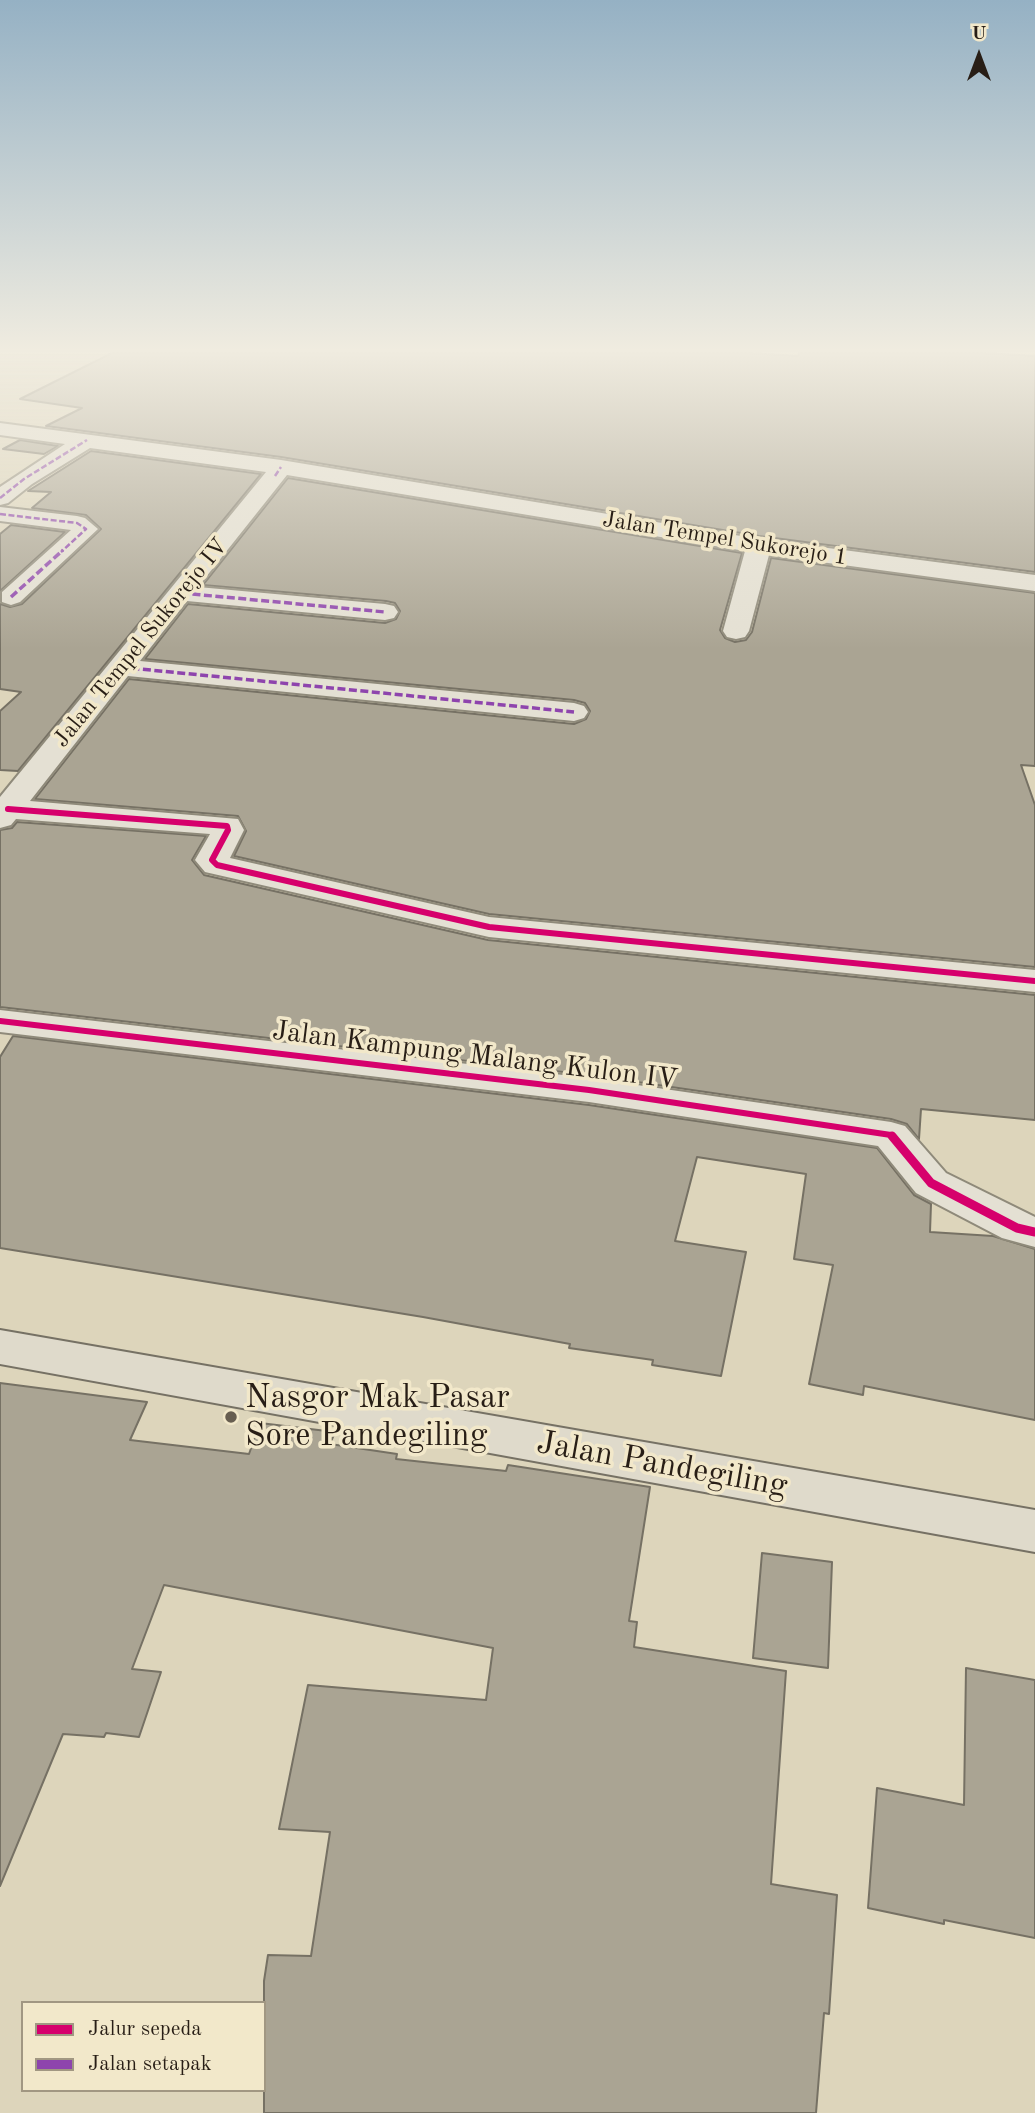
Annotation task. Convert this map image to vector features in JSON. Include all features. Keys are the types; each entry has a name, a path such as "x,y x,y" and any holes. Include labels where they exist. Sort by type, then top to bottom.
{"main road":[{"name":"Jalan Pandegiling","path":"0,1347 1035,1531"}],"street":[{"path":"0,498 68,452"},
{"name":"Jalan Tempel Sukorejo 1","path":"170,452 281,467 758,546 1035,583"},
{"name":"Jalan Tempel Sukorejo IV","path":"4,813 281,467"},
{"path":"0,514 76,523 86,529 11,597"},
{"path":"736,631 758,546"},
{"path":"181,593 385,611"},
{"path":"120,667 574,712"},
{"path":"4,813 227,826 228,830 212,860 217,865 489,927 1035,981"},
{"name":"Jalan Kampung Malang Kulon IV","path":"0,1021 589,1090 891,1135 931,1183 989,1215 1017,1228 1035,1232"}],"building":[{"path":"90,452 261,474 18,771 0,770 0,711 21,692 0,689 0,604 10,607 22,604 101,529 86,515 32,508 51,492 28,491"},
{"path":"240,452 1035,452 1035,572 759,536"},
{"path":"288,478 742,553 720,630 725,638 735,642 746,640 752,632 771,558 1035,593 1035,766 1021,765 1035,805 1035,967 489,914 234,856 246,831 238,816 35,799 129,679 574,724 586,719 590,711 585,703 574,700 145,659 188,604 385,623 396,619 400,611 395,603 386,601 203,585"},
{"path":"11,525 65,532 0,591 0,534"},
{"path":"17,822 206,836 192,860 204,875 488,940 1035,995 1035,1120 921,1109 919,1139 907,1124 891,1119 589,1075 0,1007 0,830 12,828"},
{"path":"13,1036 589,1105 877,1148 914,1195 931,1204 930,1232 993,1236 1035,1249 1035,1420 864,1386 863,1395 809,1384 833,1265 794,1259 806,1174 697,1157 675,1241 746,1252 721,1376 652,1365 653,1360 569,1348 570,1344 423,1317 0,1248 0,1057"},
{"path":"0,1383 147,1402 130,1440 249,1454 260,1423 335,1432 330,1444 397,1454 396,1459 506,1471 508,1465 650,1487 629,1621 637,1622 634,1647 786,1671 771,1884 837,1895 829,2014 824,2013 816,2113 264,2113 264,1981 268,1955 311,1956 330,1832 279,1829 308,1685 486,1700 493,1648 164,1585 132,1669 161,1672 139,1737 106,1733 104,1737 63,1734 0,1886"},
{"path":"762,1553 832,1562 828,1668 753,1658"},
{"path":"966,1668 1035,1680 1035,1938 944,1920 944,1924 868,1908 877,1788 964,1805"}],"marked path":[{"path":"0,498 24,479 68,452"},
{"path":"275,476 281,467"},
{"path":"0,514 77,523 86,529 11,597"},
{"path":"181,593 385,612"},
{"path":"120,667 574,712"}],"cycle path":[{"path":"8,809 227,826 228,830 212,860 217,865 489,927 1035,981"},
{"path":"0,1021 589,1090 891,1135 931,1183 1017,1228 1035,1232"}],"place":[{"name":"Nasgor Mak Pasar Sore Pandegiling","path":"231,1417"}]}
